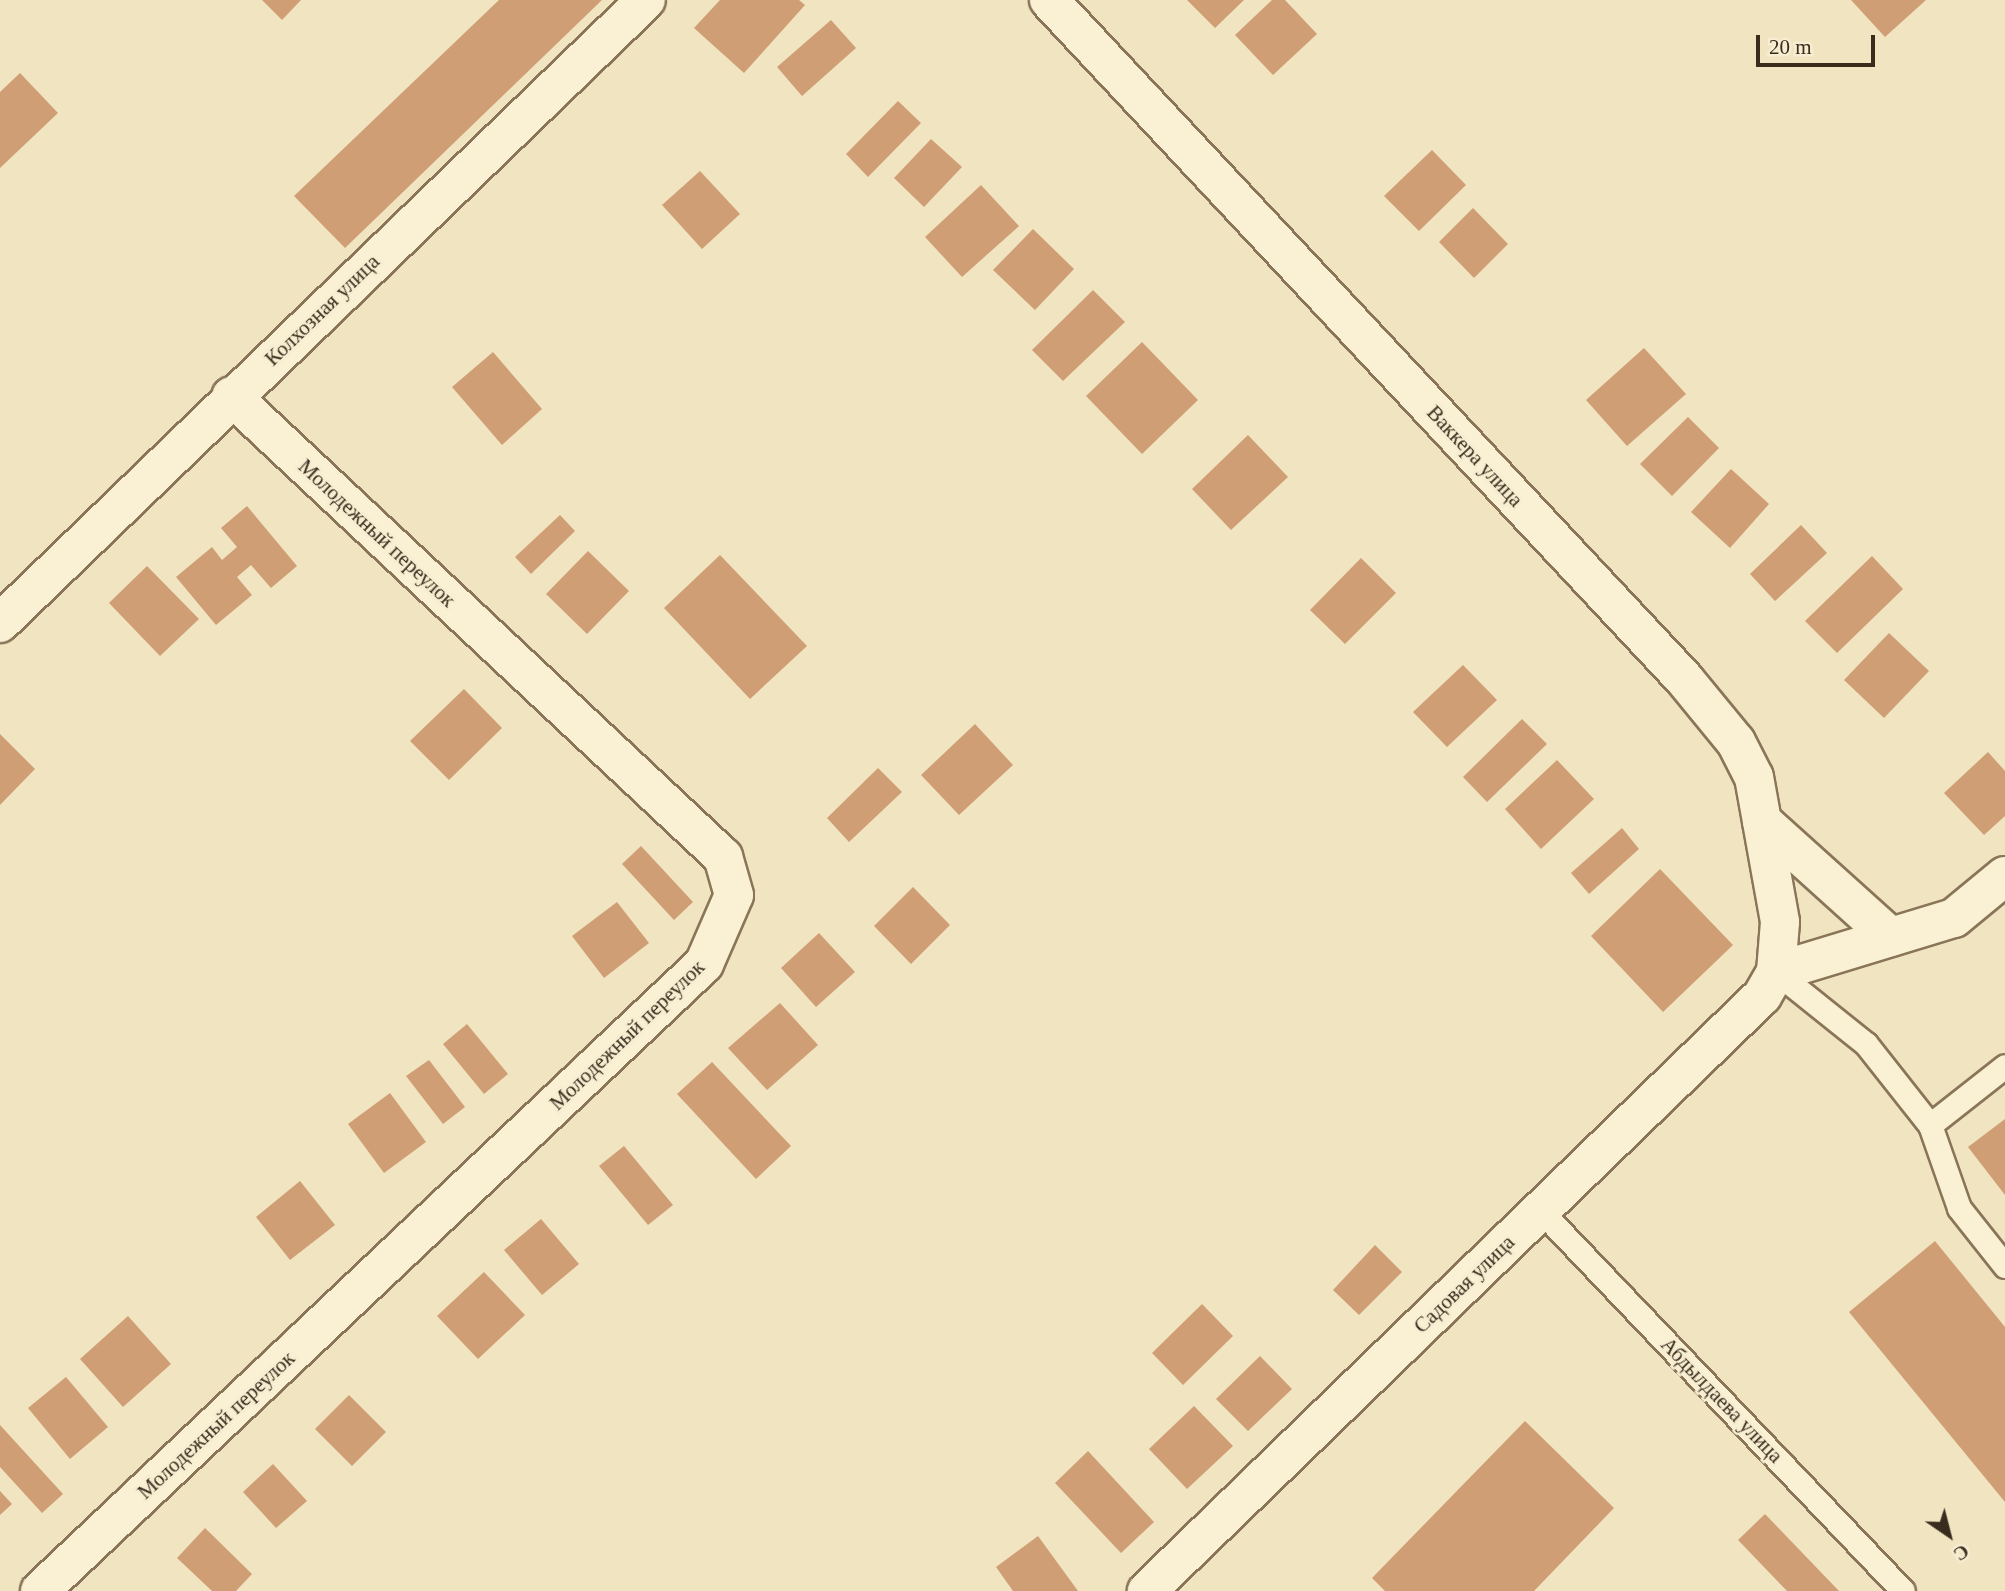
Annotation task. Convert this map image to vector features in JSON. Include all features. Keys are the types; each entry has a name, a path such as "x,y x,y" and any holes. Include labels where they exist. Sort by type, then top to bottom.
{"street":[{"name":"Колхозная улица","path":"0,623 232,396 646,0"},
{"name":"Ваккера улица","path":"1049,0 1685,680 1736,742 1754,777 1780,922 1776,972"},
{"name":"Молодежный переулок","path":"40,1591 704,964 734,895 723,857 232,396"},
{"path":"1762,821 1891,937"},
{"path":"1776,972 1954,918 2005,876"},
{"name":"Садовая улица","path":"1147,1591 1762,996 1776,972"}],"lane":[{"path":"1776,972 1866,1044 1930,1125 1959,1208 2005,1266"},
{"path":"1930,1125 2005,1066"},
{"name":"Абдылдаева улица","path":"1541,1210 1903,1591"}],"building":[{"path":"262,0 301,0 282,20"},
{"path":"499,0 602,0 345,248 294,196"},
{"path":"720,0 799,0 805,5 744,73 694,28"},
{"path":"1187,0 1244,0 1215,28"},
{"path":"1272,0 1285,0 1317,34 1273,75 1235,35"},
{"path":"1851,0 1926,0 1885,37"},
{"path":"831,20 856,48 802,96 777,67"},
{"path":"20,73 58,113 0,168 0,92"},
{"path":"898,101 921,123 868,177 846,154"},
{"path":"931,139 962,167 924,207 894,178"},
{"path":"1432,150 1466,185 1419,231 1384,196"},
{"path":"700,171 740,214 702,249 662,205"},
{"path":"981,185 1019,226 962,277 925,237"},
{"path":"1473,208 1508,244 1474,278 1439,242"},
{"path":"1033,229 1074,269 1035,310 993,270"},
{"path":"1093,290 1125,322 1063,381 1032,350"},
{"path":"1142,342 1198,400 1142,454 1086,396"},
{"path":"1644,348 1686,394 1627,446 1586,400"},
{"path":"493,352 542,409 502,445 452,387"},
{"path":"1688,417 1719,448 1672,496 1640,464"},
{"path":"1248,435 1288,477 1231,530 1192,489"},
{"path":"1731,469 1769,504 1730,548 1691,512"},
{"path":"247,506 297,566 271,588 251,565 237,577 252,595 216,625 176,577 212,547 222,560 237,547 221,528"},
{"path":"560,515 575,531 531,574 515,557"},
{"path":"1801,525 1827,553 1775,601 1750,574"},
{"path":"588,551 629,591 587,634 546,594"},
{"path":"720,555 807,646 750,699 664,608"},
{"path":"1872,556 1903,589 1837,653 1805,621"},
{"path":"1361,558 1396,593 1345,644 1310,610"},
{"path":"147,566 199,619 160,656 109,603"},
{"path":"1889,633 1929,671 1884,718 1844,680"},
{"path":"1463,665 1497,700 1447,747 1413,712"},
{"path":"464,689 502,728 449,780 410,741"},
{"path":"1522,719 1547,744 1487,802 1463,777"},
{"path":"975,724 1013,765 959,815 921,775"},
{"path":"0,734 35,769 0,805"},
{"path":"1988,752 2005,771 2005,816 1984,835 1944,793"},
{"path":"1557,760 1594,799 1541,849 1505,809"},
{"path":"878,768 902,792 849,842 827,818"},
{"path":"1622,828 1639,849 1589,894 1571,873"},
{"path":"641,846 693,902 674,920 622,864"},
{"path":"1660,869 1733,945 1663,1012 1591,936"},
{"path":"913,887 950,925 911,964 874,926"},
{"path":"617,902 649,943 604,978 572,936"},
{"path":"819,933 855,972 816,1007 781,968"},
{"path":"780,1003 818,1045 767,1090 728,1048"},
{"path":"467,1024 508,1074 484,1094 443,1044"},
{"path":"429,1060 465,1107 443,1124 406,1076"},
{"path":"712,1062 791,1146 756,1179 677,1094"},
{"path":"390,1093 426,1142 384,1173 348,1124"},
{"path":"2005,1119 2005,1195 1968,1147"},
{"path":"624,1146 673,1205 648,1225 599,1166"},
{"path":"300,1181 335,1225 290,1260 256,1217"},
{"path":"541,1219 579,1264 542,1295 504,1250"},
{"path":"1935,1241 2005,1327 2005,1502 1849,1312"},
{"path":"1375,1245 1402,1272 1359,1315 1333,1290"},
{"path":"484,1272 525,1315 478,1359 437,1316"},
{"path":"1202,1304 1233,1336 1183,1385 1152,1353"},
{"path":"128,1316 171,1364 123,1407 80,1359"},
{"path":"1260,1356 1292,1389 1248,1431 1216,1399"},
{"path":"66,1377 108,1427 70,1459 28,1408"},
{"path":"349,1395 386,1432 352,1466 315,1429"},
{"path":"1194,1406 1233,1446 1187,1489 1149,1449"},
{"path":"1525,1421 1614,1508 1534,1591 1385,1591 1372,1578"},
{"path":"0,1425 63,1494 42,1513 0,1467"},
{"path":"1088,1451 1154,1522 1121,1553 1055,1483"},
{"path":"273,1464 307,1501 276,1528 243,1492"},
{"path":"0,1491 12,1504 0,1515"},
{"path":"1765,1514 1839,1591 1787,1591 1738,1540"},
{"path":"205,1528 252,1574 236,1591 212,1591 177,1558"},
{"path":"1038,1536 1078,1591 1013,1591 996,1567"}]}
